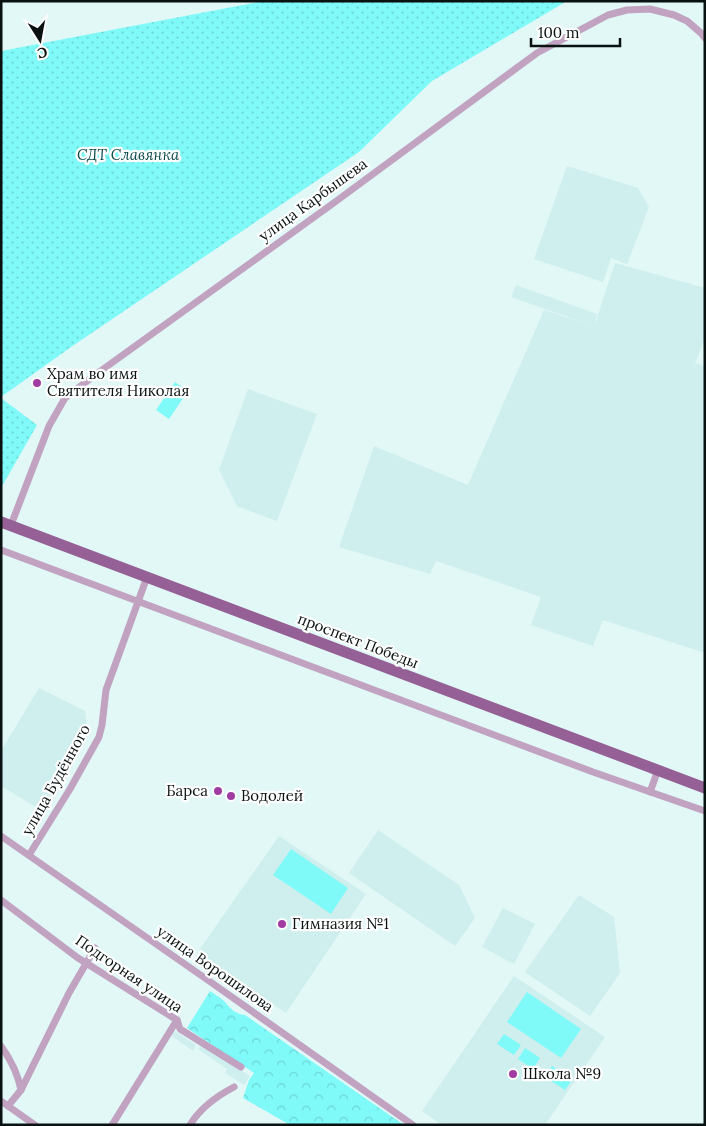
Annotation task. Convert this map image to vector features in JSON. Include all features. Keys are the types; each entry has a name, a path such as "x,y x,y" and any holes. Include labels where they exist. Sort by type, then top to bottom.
{"main road":[{"name":"проспект Победы","path":"6,523 705,788"}],"street":[{"name":"улица Карбышева","path":"6,523 49,426 65,398 537,53 608,15 627,10 650,9 674,15 687,21 701,32 705,38"},
{"path":"1,550 705,811"},
{"name":"улица Будённого","path":"29,855 70,789 99,737 106,690 147,577"},
{"path":"650,792 658,770"},
{"name":"улица Ворошилова","path":"1,836 412,1125"},
{"name":"Подгорная улица","path":"1,900 86,962 177,1020 180,1029 241,1068"},
{"path":"8,1106 21,1090 86,962 95,948"},
{"path":"112,1125 177,1020"},
{"path":"1,1046 9,1057 18,1076 21,1090"},
{"path":"190,1125 195,1116 220,1094 234,1087"},
{"path":"1,1101 35,1125"}],"shaded area":[{"path":"567,166 638,188 649,207 627,264 611,258 603,282 534,259"},
{"path":"615,263 705,288 705,338 695,363 705,366 705,653 603,620 593,646 531,625 541,597 436,561 430,574 339,547 374,446 468,485 544,310 590,325 511,297 516,285 597,314 594,327"},
{"path":"248,389 317,414 277,521 237,506 219,470"},
{"path":"39,688 85,711 88,736 44,812 1,786 1,751"},
{"path":"378,830 459,885 475,918 455,946 349,873"},
{"name":"Гимназия №1","path":"279,836 366,894 286,1013 197,953"},
{"path":"579,895 614,917 620,973 590,1016 525,972"},
{"path":"503,908 535,924 514,964 482,947"},
{"name":"Школа №9","path":"514,976 605,1037 545,1125 442,1125 422,1111"},
{"path":"173,1030 196,1045 193,1051 170,1035"},
{"path":"201,1045 250,1076 244,1085 225,1073 227,1069 198,1049"}],"green space":[{"name":"СДТ Славянка","path":"264,1 567,1 432,81 359,152 71,347 1,397 1,51"},
{"path":"175,382 188,391 169,419 156,410"},
{"path":"1,398 37,425 1,488"},
{"path":"291,849 348,888 331,914 273,875"},
{"path":"210,991 233,1011 245,1015 404,1125 290,1125 243,1098 249,1080 254,1073 187,1028"},
{"path":"527,992 581,1029 561,1058 507,1022"},
{"path":"504,1034 521,1045 514,1055 497,1044"},
{"path":"525,1048 540,1058 533,1069 518,1059"},
{"path":"552,1066 572,1080 565,1090 545,1077"}],"place":[{"name":"Храм во имя Святителя Николая","path":"37,383"},
{"name":"Барса","path":"218,791"},
{"name":"Водолей","path":"231,796"},
{"name":"Гимназия №1","path":"282,924"},
{"name":"Школа №9","path":"513,1074"}]}
